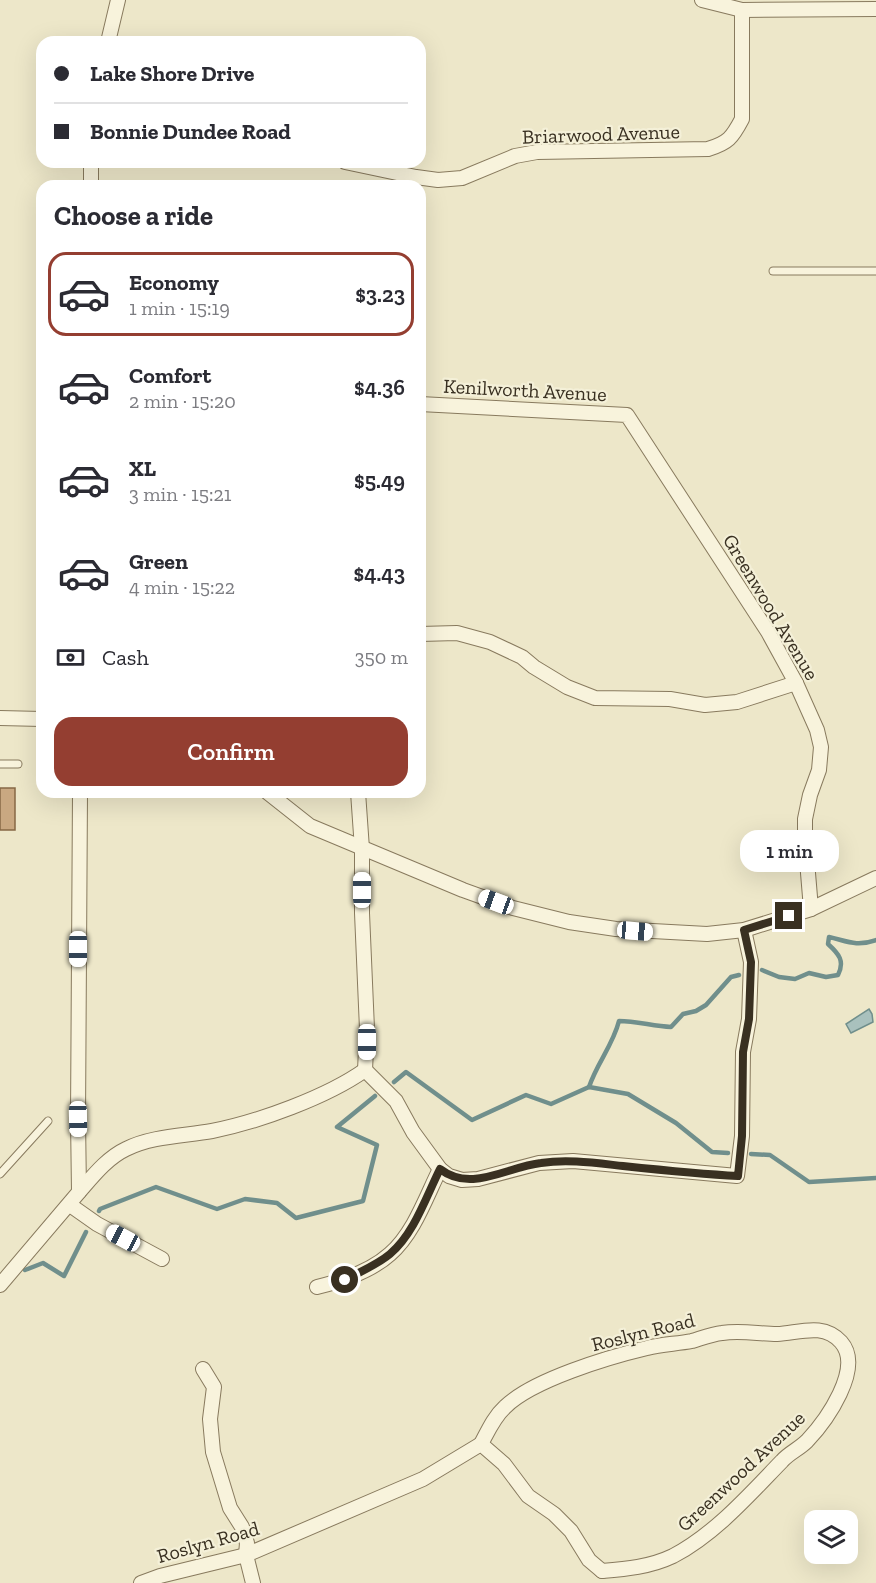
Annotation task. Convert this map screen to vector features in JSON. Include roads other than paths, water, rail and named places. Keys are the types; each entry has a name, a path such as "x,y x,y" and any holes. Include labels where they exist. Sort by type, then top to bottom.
{"street":[{"path":"109,36 118,0"},
{"path":"702,0 742,10 876,9"},
{"name":"Briarwood Avenue","path":"373,168 438,180 462,178 515,156 537,152 708,149 724,144 734,135 742,119 742,10"},
{"name":"Kenilworth Avenue","path":"426,404 627,415"},
{"name":"Greenwood Avenue","path":"627,415 768,632 796,683 817,730 820,747 819,770 810,795 805,837 811,909"},
{"path":"426,634 457,633 490,642 522,657 567,687 595,698 670,699 705,705 737,702 796,683"},
{"path":"0,718 36,718"},
{"path":"79,1192 80,798"},
{"path":"275,798 310,826 462,890 513,908 569,922 616,929 675,934 744,930 811,909 876,878"},
{"path":"358,798 367,1037 365,1070 396,1101 413,1132 440,1169 449,1176 462,1180 478,1179 539,1163 573,1161 738,1176 742,1136 743,1052 749,1019 751,962 744,930"},
{"path":"0,1285 79,1192 112,1158 138,1143 214,1130 272,1113 324,1094 365,1070"},
{"path":"317,1287 345,1280 390,1254 414,1221 440,1169"},
{"path":"70,1205 97,1224 162,1259"},
{"name":"Roslyn Road","path":"141,1583 160,1576 246,1555 423,1479 481,1444 492,1422 506,1406 531,1389 608,1359 648,1348 723,1333 777,1334 816,1330 830,1332 841,1342"},
{"name":"Greenwood Avenue","path":"602,1577 651,1565 693,1544 712,1530 787,1455 806,1442 844,1387 849,1359 841,1342"},
{"path":"203,1369 214,1387 210,1419 213,1452 230,1508 242,1527 247,1543 246,1555 253,1583"},
{"path":"481,1444 504,1464 528,1496 554,1514 571,1531 602,1577"}],"lane":[{"path":"773,271 876,271"},
{"path":"0,764 18,764"},
{"path":"0,1174 48,1121"}],"water":[{"path":"869,1009 873,1022 851,1033 846,1024"}],"waterway":[{"path":"762,970 779,977 795,979 809,973 826,977 838,975 841,962 828,944 829,937 857,943 876,940"},
{"path":"589,1087 619,1021 671,1027 683,1014 696,1011 706,1005 731,977 739,975"},
{"path":"394,1082 406,1072 472,1120 526,1095 551,1104 589,1087 628,1094 676,1123 712,1152 728,1153"},
{"path":"99,1211 156,1187 217,1209 245,1199 277,1203 296,1218 363,1201 377,1145 337,1127 375,1096"},
{"path":"751,1154 770,1155 809,1182 876,1178"},
{"path":"25,1270 43,1263 64,1276 86,1232"}]}
